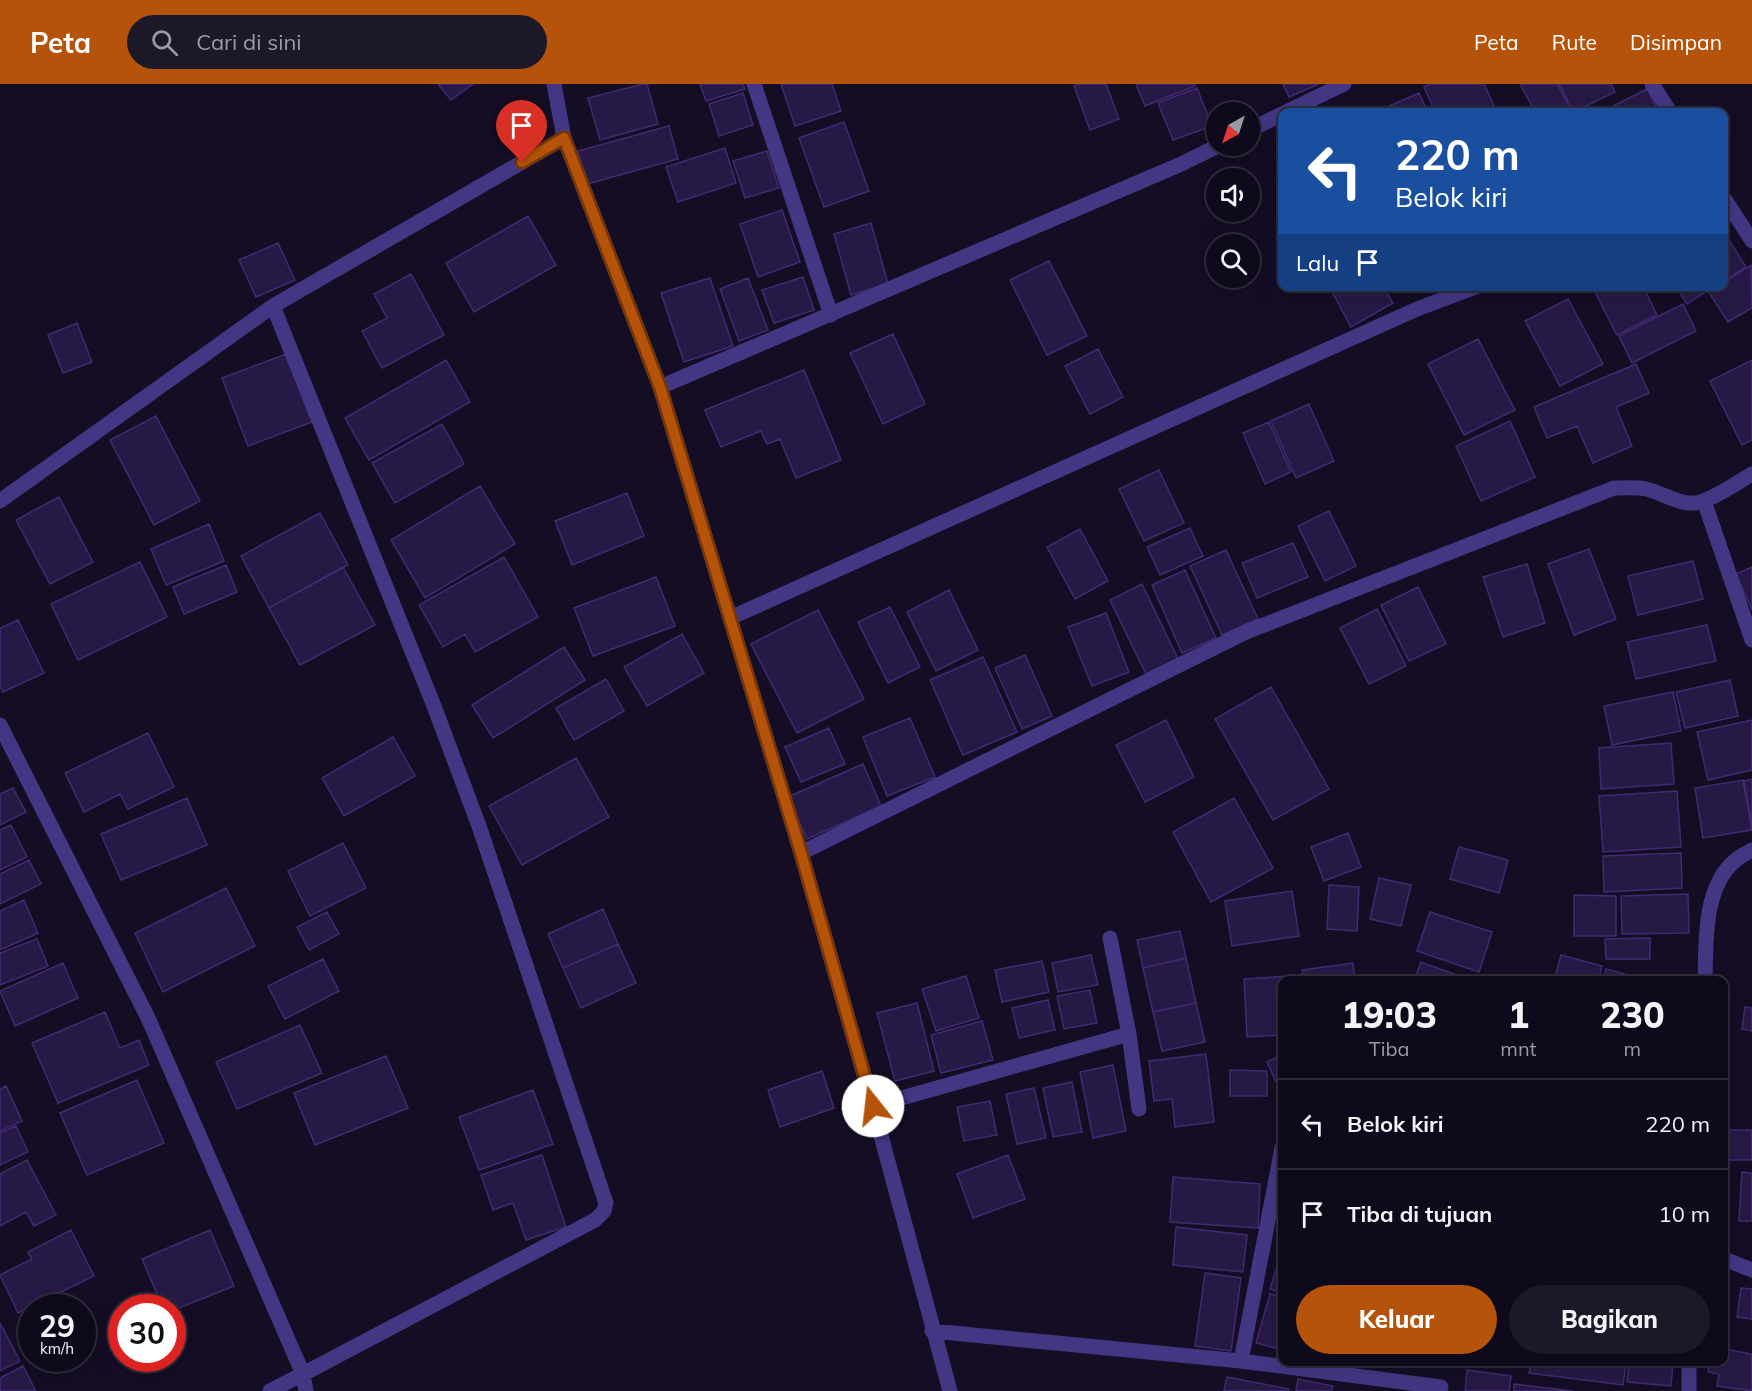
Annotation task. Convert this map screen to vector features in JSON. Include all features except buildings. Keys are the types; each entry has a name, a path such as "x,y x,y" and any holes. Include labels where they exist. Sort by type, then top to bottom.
{"street":[{"path":"554,84 564,138 660,387 730,618 801,853 873,1106 950,1391"},
{"path":"754,84 831,315"},
{"path":"1294,108 1344,84"},
{"path":"1652,84 1667,108"},
{"path":"1260,125 1278,116"},
{"path":"0,501 273,306 564,138"},
{"path":"660,387 1206,152"},
{"path":"1728,204 1752,241"},
{"path":"730,618 1406,314 1465,291"},
{"path":"270,1391 595,1220 604,1211 606,1203 471,804 434,706 273,306"},
{"path":"801,853 1246,632 1614,488 1644,489 1666,495 1681,503 1693,504 1704,501 1752,474"},
{"path":"1704,501 1752,640"},
{"path":"0,725 149,1020 303,1374 306,1391"},
{"path":"1705,976 1708,912 1720,879 1735,860 1752,850"},
{"path":"1110,938 1129,1034 1139,1109"},
{"path":"873,1106 1129,1034"},
{"path":"1241,1361 1278,1169"},
{"path":"1728,1261 1752,1270"},
{"path":"932,1331 1278,1366"},
{"path":"1279,1366 1441,1387"},
{"path":"1689,1366 1689,1391"}],"route":[{"path":"522,162 564,138 660,387 801,853 873,1106"}]}
